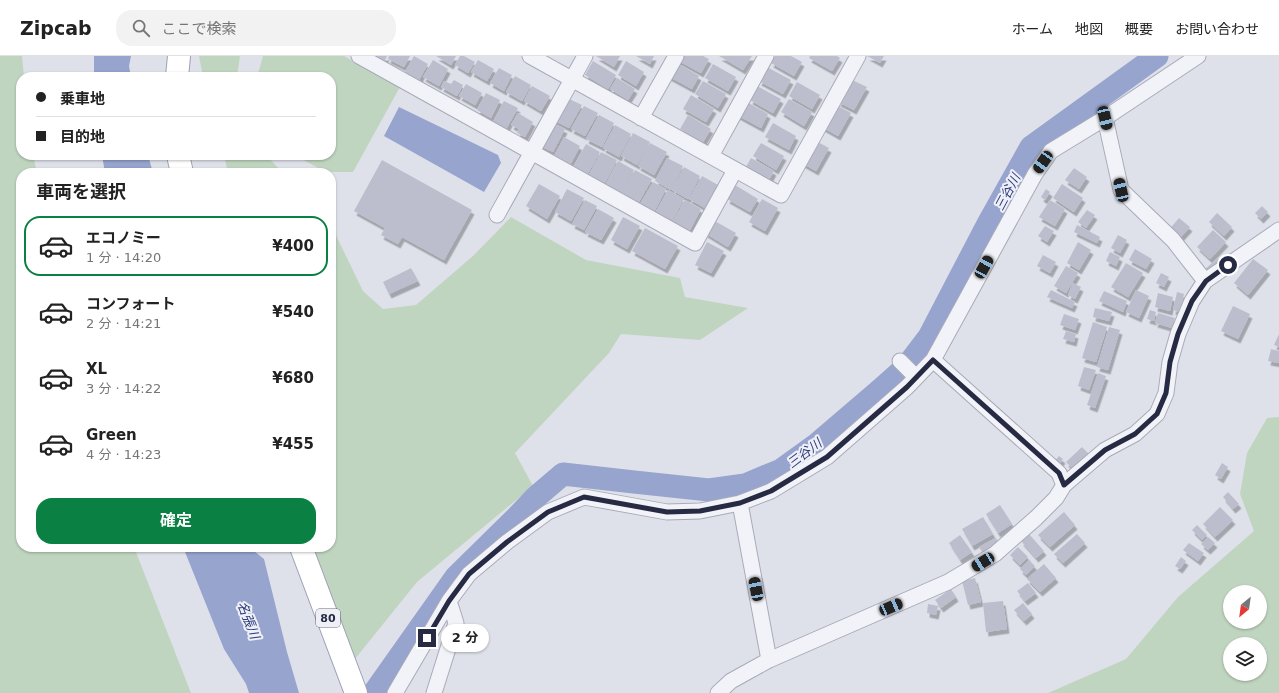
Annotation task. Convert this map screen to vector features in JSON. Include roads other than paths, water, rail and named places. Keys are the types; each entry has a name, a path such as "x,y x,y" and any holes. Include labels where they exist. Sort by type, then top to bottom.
{"main road":[{"path":"177,72 179,56"},
{"name":"80","path":"303,552 356,691"}],"street":[{"path":"359,56 696,243 735,170"},
{"path":"530,56 781,196 858,56"},
{"path":"497,215 585,56"},
{"path":"641,118 676,56"},
{"path":"711,156 766,56"},
{"path":"396,693 449,601 469,574 507,542 548,512 584,497 667,512 700,511 740,503 771,491 827,457 933,360 1035,174 1051,150 1105,118 1198,56"},
{"path":"1105,118 1121,190 1173,240 1206,281"},
{"path":"718,693 731,681 769,660 948,582 995,554 1056,498 1064,485 1105,450 1135,434 1157,414 1166,393 1170,362 1178,334 1192,301 1206,281 1279,230"},
{"path":"933,360 1059,473 1064,485"},
{"path":"901,362 916,377"},
{"path":"740,503 769,660"},
{"path":"434,693 456,623 449,601"}],"water":[{"path":"94,56 131,56 129,66 130,72 94,72"},
{"path":"399,107 498,155 501,163 484,192 384,136"},
{"path":"103,160 149,160 152,168 104,168"},
{"name":"名張川","path":"185,552 255,552 264,559 287,652 299,693 249,693 246,684 224,649"}],"waterway":[{"name":"三谷川","path":"374,693 456,577 536,497 563,474 709,490 745,485 781,470 817,444 907,366 929,337 989,222 1031,147 1157,56"}]}
